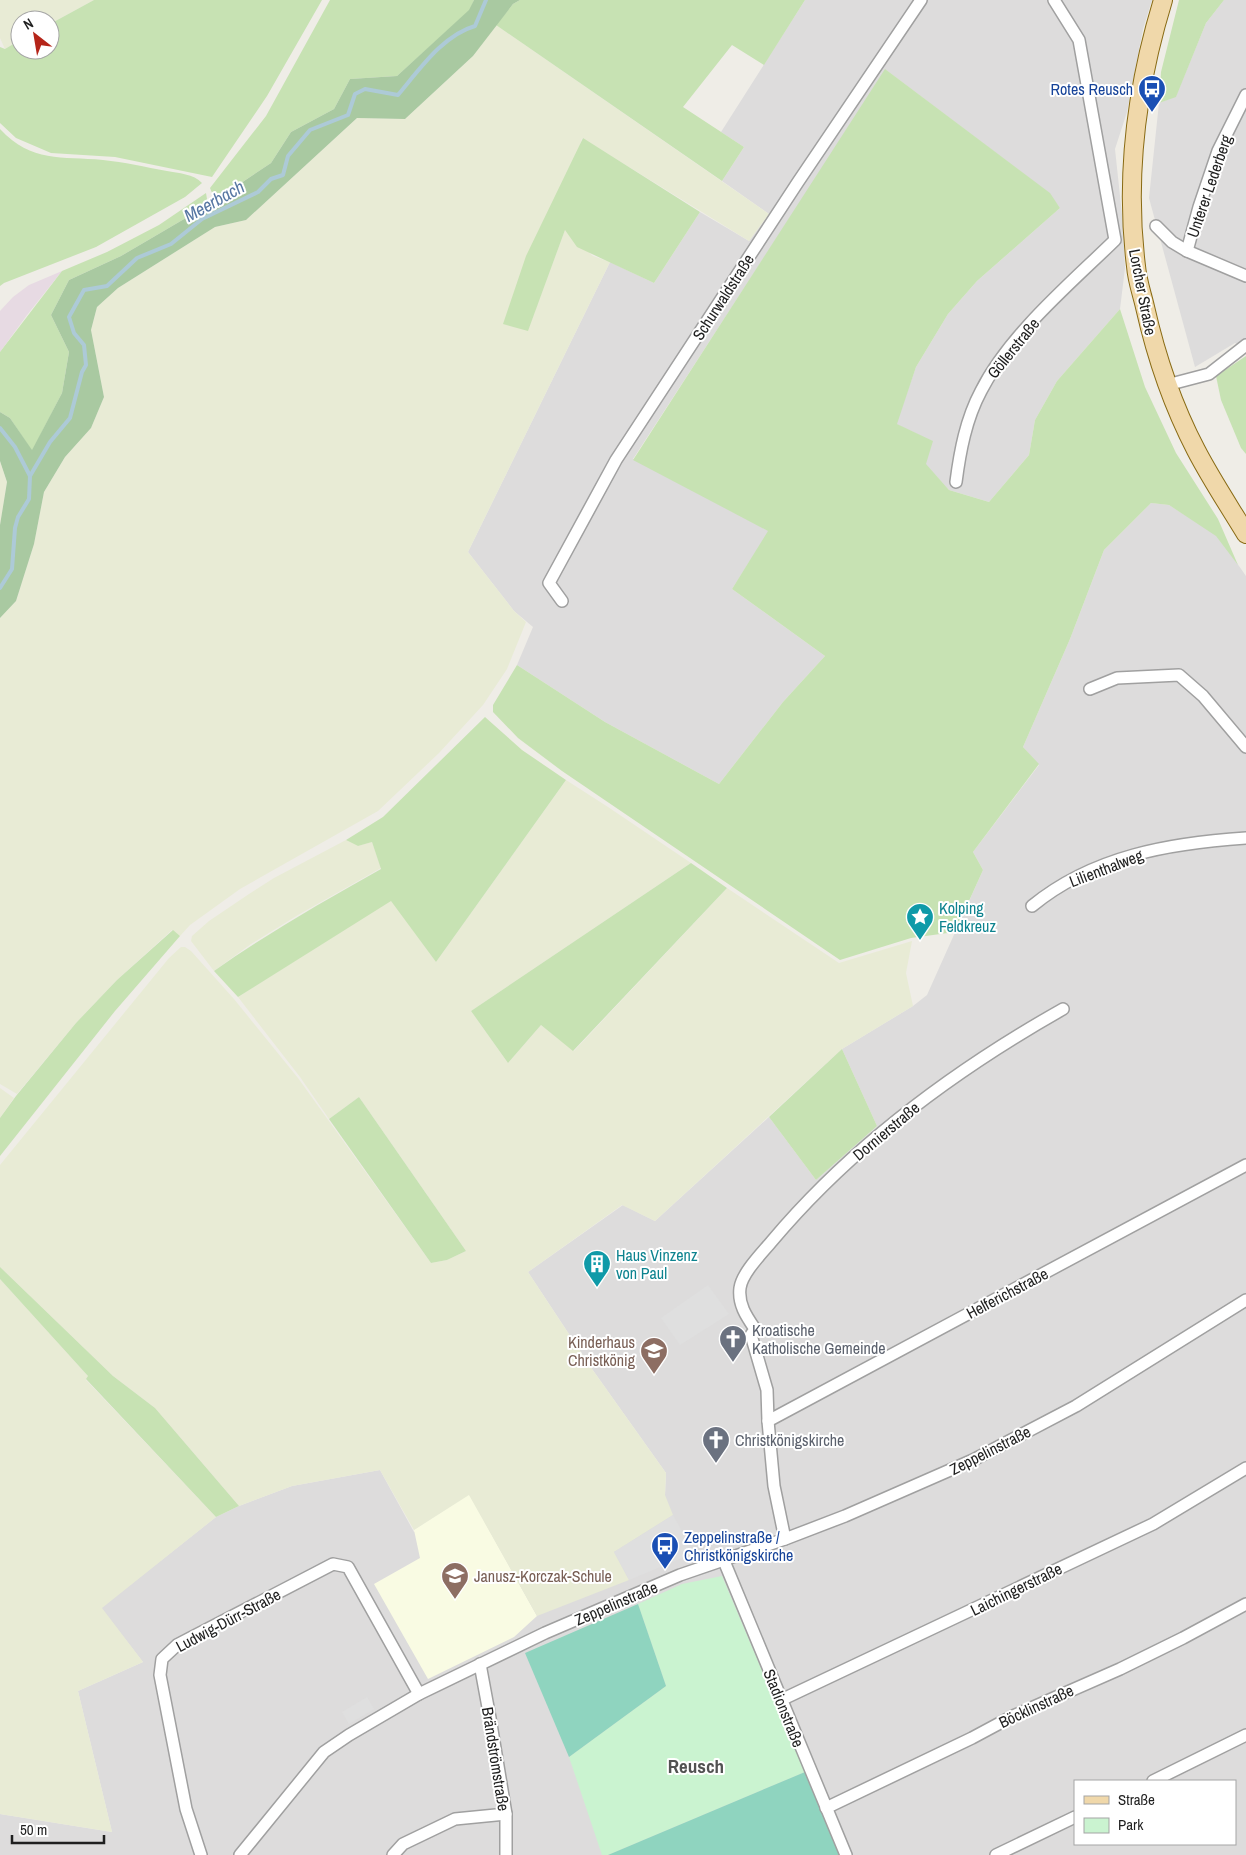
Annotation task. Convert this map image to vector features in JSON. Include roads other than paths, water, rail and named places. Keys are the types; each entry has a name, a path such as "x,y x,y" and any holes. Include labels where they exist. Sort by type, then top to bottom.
{"main road":[{"name":"Lorcher Straße","path":"1163,0 1150,42 1137,117 1132,231 1136,268 1154,347 1167,386 1195,448 1246,534"}],"street":[{"name":"Schurwaldstraße","path":"562,601 549,583 602,484 798,182 921,0"},
{"name":"Göllerstraße","path":"956,482 962,442 970,416 980,392 994,368 1022,332 1115,240 1079,40 1054,0"},
{"name":"Unterer Lederberg","path":"1187,251 1199,206 1218,151 1246,95"},
{"path":"1156,226 1172,242 1187,251 1246,276"},
{"path":"1167,386 1209,374 1246,345"},
{"path":"1090,689 1117,678 1179,675 1203,696 1246,747"},
{"name":"Lilienthalweg","path":"1032,906 1068,881 1129,855 1194,842 1246,838"},
{"name":"Dornierstraße","path":"768,1421 767,1390 751,1335 755,1329 741,1308 740,1287 749,1269 803,1205 866,1146 939,1088 1020,1034 1063,1009"},
{"name":"Helferichstraße","path":"768,1421 1246,1165"},
{"name":"Zeppelinstraße","path":"240,1855 324,1752 350,1734 419,1694 545,1633 680,1575 785,1539 908,1489 988,1452 1076,1406 1246,1300"},
{"path":"768,1421 774,1486 785,1539"},
{"name":"Laichingerstraße","path":"781,1700 1153,1524 1246,1468"},
{"name":"Stadionstraße","path":"724,1560 846,1855"},
{"name":"Ludwig-Dürr-Straße","path":"201,1855 186,1809 160,1675 162,1659 177,1645 333,1564 348,1567 419,1694"},
{"name":"Böcklinstraße","path":"826,1808 972,1738 1013,1716 1136,1661 1246,1604"},
{"name":"Brändströmstraße","path":"480,1664 506,1814 506,1855"},
{"path":"1154,1780 1246,1735"},
{"path":"393,1855 403,1844 455,1819 506,1814"},
{"path":"996,1855 1074,1817"}],"waterway":[{"name":"Meerbach","path":"30,476 50,442 70,418 82,372 86,365 84,345 74,333 69,317 84,290 107,286 137,258 171,244 202,219 258,192 271,179 283,175 288,156 310,130 348,115 355,94 365,89 398,95 432,54 442,45 452,37 475,26 486,0"},
{"path":"0,428 15,447 30,476 29,499 18,517 15,528 12,569 0,588"}],"place":[{"name":"Rotes Reusch","path":"1152,113"},
{"name":"Kolping Feldkreuz","path":"920,941"},
{"name":"Haus Vinzenz von Paul","path":"597,1288"},
{"name":"Kroatische Katholische Gemeinde","path":"733,1363"},
{"name":"Kinderhaus Christkönig","path":"654,1375"},
{"name":"Christkönigskirche","path":"716,1464"},
{"name":"Zeppelinstraße / Christkönigskirche","path":"665,1570"},
{"name":"Janusz-Korczak-Schule","path":"455,1600"}],"district":[{"name":"Reusch","path":"696,1766"}]}
